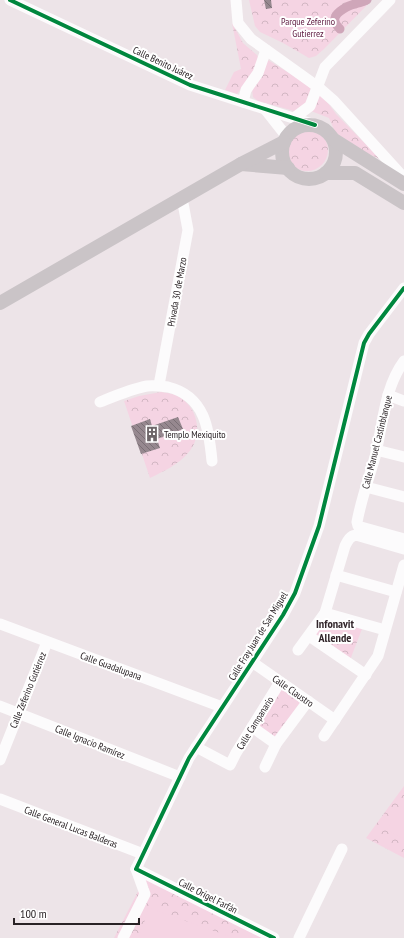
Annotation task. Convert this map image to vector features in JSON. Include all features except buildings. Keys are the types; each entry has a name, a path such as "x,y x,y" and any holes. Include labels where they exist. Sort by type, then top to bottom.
{"main road":[{"path":"0,303 285,140 294,129 304,125 315,125 326,130 334,140 404,184"},
{"path":"285,140 283,151 284,160 288,168 296,175 306,178 317,178 326,173 334,163 336,152 334,140"},
{"path":"241,164 288,168"},
{"path":"326,173 355,173 403,202"}],"street":[{"name":"Calle Benito Juárez","path":"10,0 190,85 315,125"},
{"path":"236,0 238,23 251,39 318,87 334,101 404,178"},
{"path":"294,118 310,106 325,67 390,0"},
{"path":"243,102 246,90 258,73 266,50"},
{"path":"265,109 285,140"},
{"name":"Privada 30 de Marzo","path":"159,386 188,230 182,198"},
{"name":"Calle Fray Juan de San Miguel","path":"136,869 196,747 283,615 295,593 319,526 364,343 369,334 404,288"},
{"name":"Calle Manuel Castinblanque","path":"404,361 393,378 388,395 376,450 357,522 358,526 404,539"},
{"path":"100,402 148,386 177,389 192,399 203,414 209,435 212,461"},
{"path":"388,395 404,401"},
{"path":"376,450 404,457"},
{"path":"366,487 404,497"},
{"path":"298,650 325,613 347,540 356,535 404,549"},
{"path":"324,736 378,656 404,565"},
{"path":"336,575 396,592"},
{"path":"325,613 385,630"},
{"name":"Calle Guadalupana","path":"0,624 222,707"},
{"path":"309,636 366,675"},
{"name":"Calle Zeferino Gutiérrez","path":"0,760 48,642"},
{"name":"Calle Claustro","path":"252,662 335,720"},
{"name":"Calle Campanario","path":"196,747 230,765 280,682"},
{"path":"265,767 276,744 308,701"},
{"name":"Calle Ignacio Ramírez","path":"0,706 180,777"},
{"path":"252,727 276,744"},
{"name":"Calle General Lucas Balderas","path":"0,799 143,854"},
{"path":"299,938 342,849"},
{"path":"123,938 145,894 136,869"},
{"name":"Calle Origel Farfán","path":"136,869 274,938"}],"green space":[{"name":"Parque Zeferino Gutierrez","path":"249,0 372,0 324,49 316,56 309,58 260,32 255,26"},
{"path":"232,23 243,43 257,55 259,60 257,67 237,94 225,90 234,72 241,69"},
{"path":"268,60 310,86 310,94 307,101 298,112 258,101 253,97 252,89"},
{"path":"322,95 336,114 380,159 355,148 335,132 329,118 311,111 317,96"},
{"path":"307,129 322,135 328,150 322,165 307,171 292,165 286,150 292,135"},
{"path":"161,392 169,393 181,398 187,403 195,416 197,432 193,447 180,461 150,478 124,401 139,396"},
{"path":"325,617 362,629 350,660 310,634"},
{"path":"281,685 302,701 274,743 253,725"},
{"path":"404,786 404,858 366,838"},
{"path":"404,803 404,840 387,829"},
{"path":"147,874 273,938 114,938"},
{"path":"149,908 234,938 139,938"}],"waterway":[{"path":"340,29 335,21 338,13 349,6 367,0"}],"cycle path":[{"path":"10,0 190,85 315,125"},
{"path":"274,938 136,869 189,758 283,615 295,593 319,526 364,343 369,334 404,288"}],"place":[{"name":"Templo Mexiquito","path":"152,434"}],"district":[{"name":"Infonavit Allende","path":"335,630"}]}
